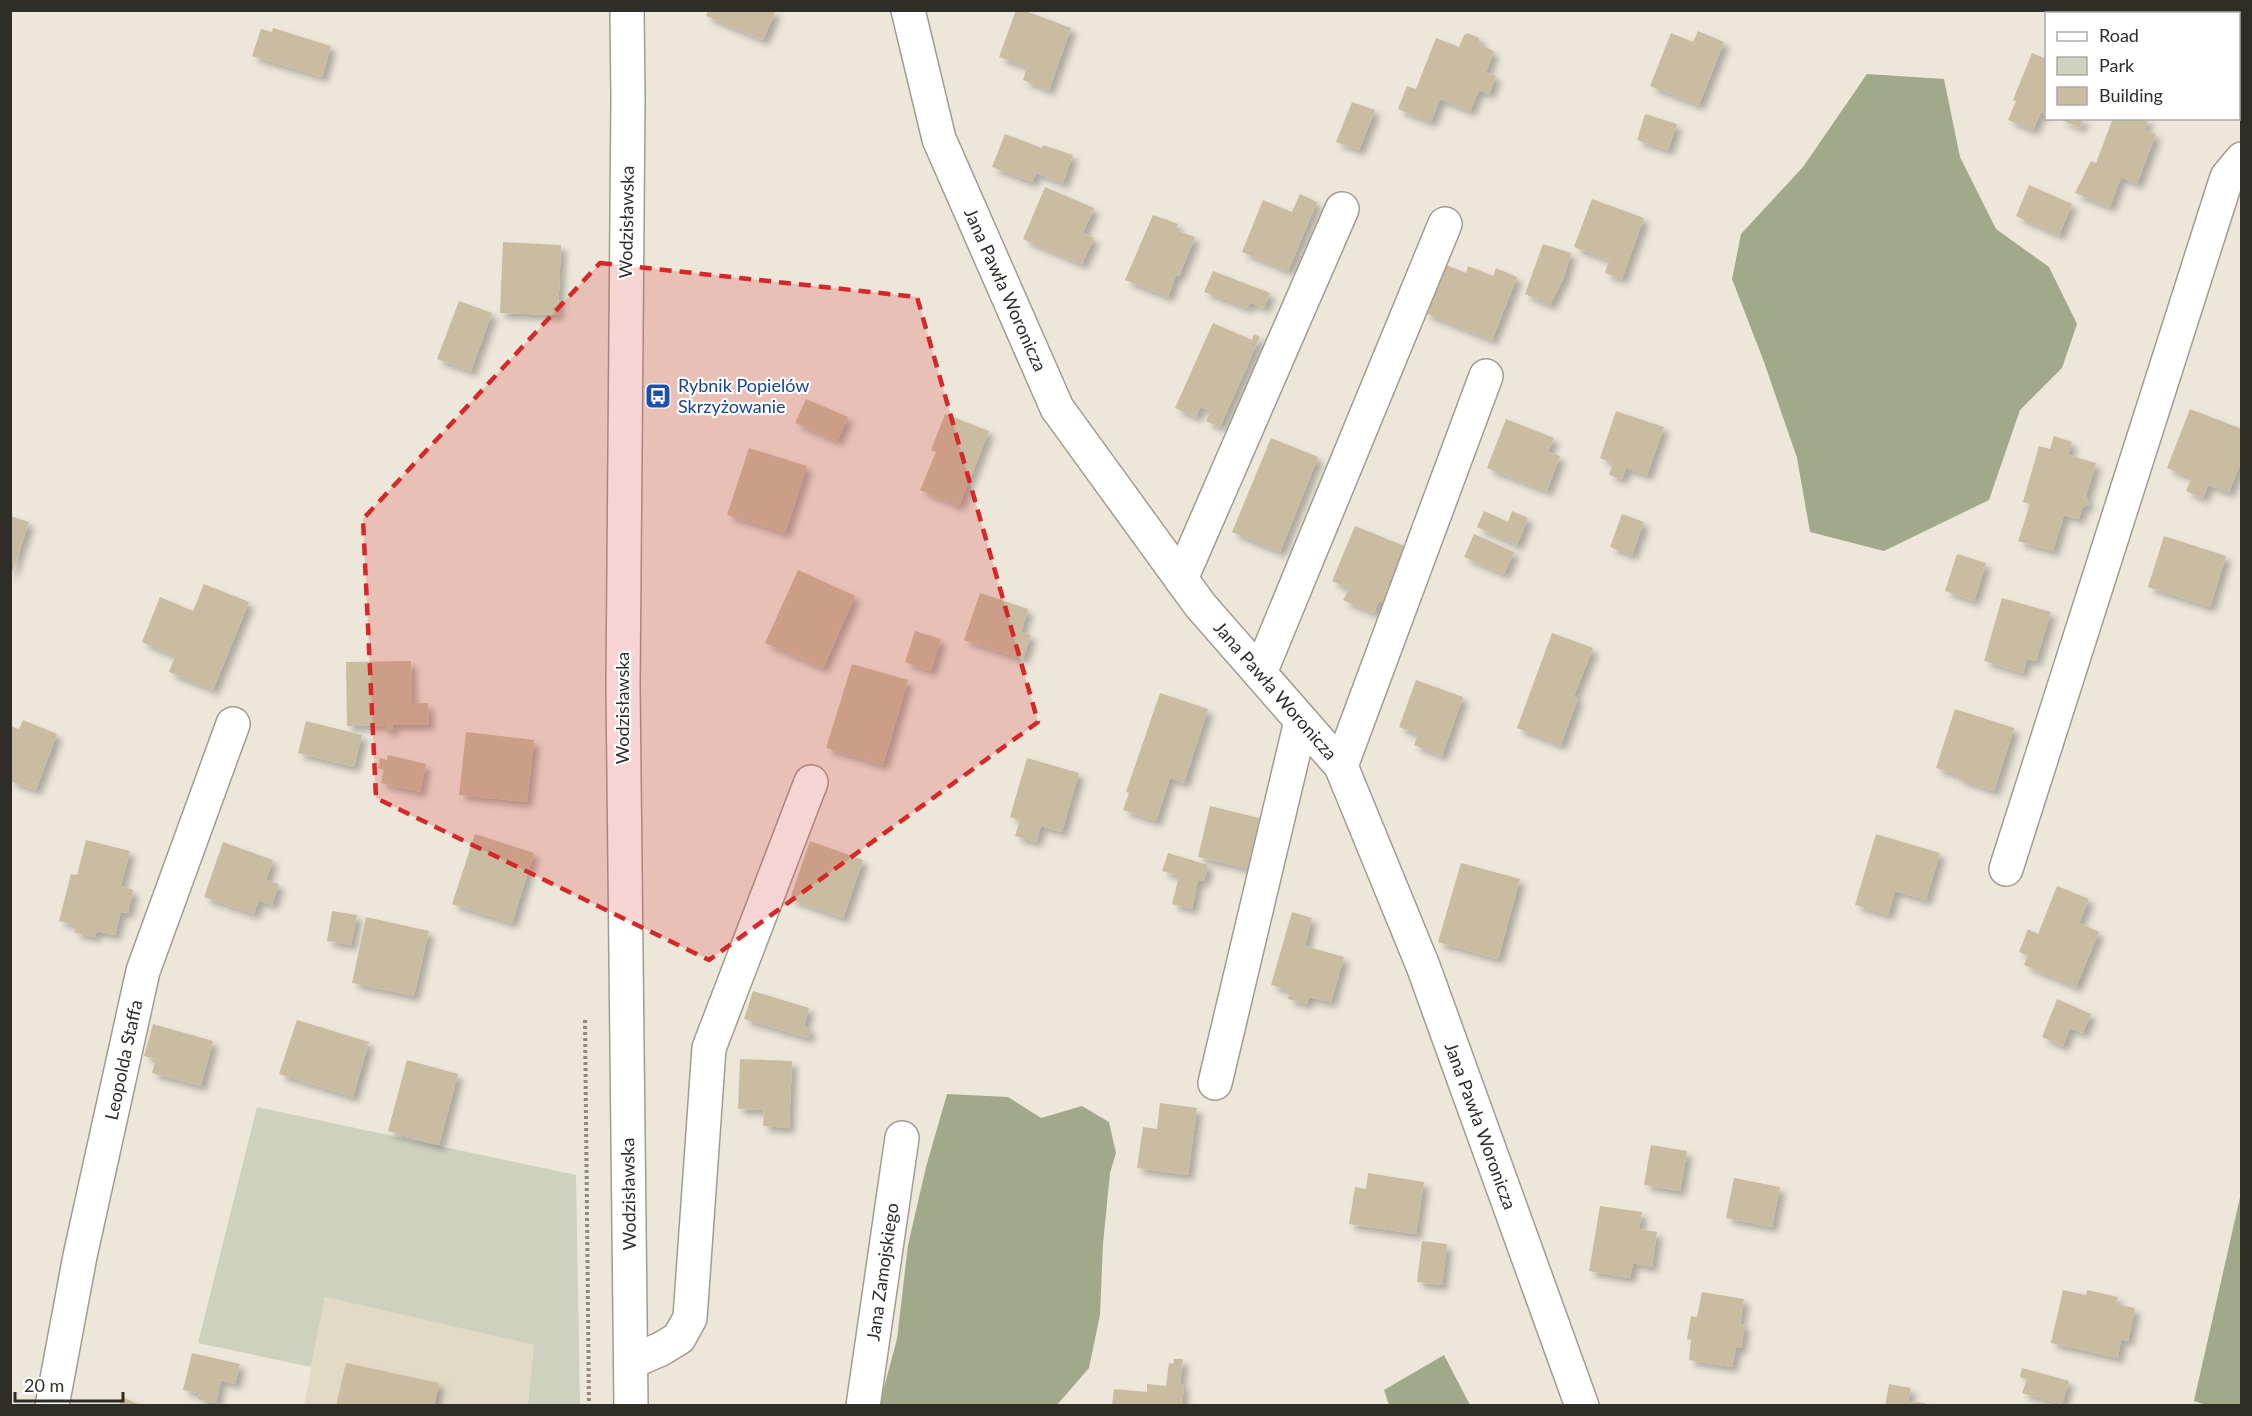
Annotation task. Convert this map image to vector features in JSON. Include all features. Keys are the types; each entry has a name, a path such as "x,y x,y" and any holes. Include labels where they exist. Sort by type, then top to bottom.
{"street":[{"name":"Wodzisławska","path":"627,10 623,686 631,1406"},
{"name":"Jana Pawła Woronicza","path":"908,10 939,139 1058,408 1200,605 1341,766 1423,966 1582,1406"},
{"path":"2006,870 2227,177 2241,159"},
{"path":"1181,579 1342,209"},
{"path":"1260,673 1445,224"},
{"path":"1341,766 1486,376"},
{"path":"1215,1083 1301,721"},
{"name":"Leopolda Staffa","path":"52,1406 80,1256 143,971 233,724"},
{"path":"631,1362 679,1338 690,1318 709,1048 811,782"},
{"name":"Jana Zamojskiego","path":"863,1406 902,1138"}],"path":[{"path":"585,1020 589,1406"}],"highlighted area":[{"path":"600,263 917,297 1038,722 709,960 376,798 363,519"}],"shaded area":[{"path":"325,1297 534,1345 528,1405 304,1406"}],"green space":[{"path":"1867,74 1944,79 1960,157 1996,229 2049,267 2077,324 2062,368 2020,410 1989,500 1884,551 1810,532 1797,458 1732,279 1741,234 1803,167"},
{"path":"947,1094 1008,1097 1041,1118 1082,1106 1109,1122 1116,1153 1110,1173 1103,1244 1100,1315 1089,1368 1057,1405 879,1406 897,1339 908,1245 926,1167"},
{"path":"257,1107 576,1175 580,1405 528,1405 534,1345 325,1297 311,1367 198,1343"},
{"path":"2241,1193 2241,1405 2206,1405 2194,1401"},
{"path":"1444,1355 1470,1405 1389,1405 1384,1390"}],"building":[{"path":"708,10 776,10 763,40 706,16"},
{"path":"1016,10 1023,10 1071,28 1049,90 1023,80 1027,67 999,57"},
{"path":"273,28 331,46 322,77 252,56 261,29 272,32"},
{"path":"1698,31 1724,42 1699,105 1650,86 1671,33 1693,42"},
{"path":"1468,33 1479,38 1480,45 1494,51 1486,72 1496,76 1489,94 1479,90 1470,111 1440,99 1431,122 1398,109 1407,86 1416,89 1436,38 1459,47 1464,35"},
{"path":"2032,53 2045,59 2045,114 2041,112 2033,130 2008,120 2016,101 2013,100"},
{"path":"1352,102 1375,110 1359,150 1336,142"},
{"path":"1645,114 1677,124 1668,150 1637,140"},
{"path":"2062,120 2083,120 2080,128"},
{"path":"2112,120 2148,120 2144,130 2156,134 2137,184 2121,177 2110,207 2075,193 2091,161 2096,163"},
{"path":"1005,134 1042,148 1043,145 1073,155 1063,183 1036,173 1032,182 992,167"},
{"path":"2029,185 2072,204 2059,235 2016,216"},
{"path":"1045,187 1094,208 1083,233 1094,238 1082,264 1023,239"},
{"path":"1300,194 1317,202 1288,271 1242,252 1263,200 1292,212"},
{"path":"1592,199 1644,218 1622,279 1605,273 1609,260 1574,247"},
{"path":"1153,215 1178,224 1175,230 1195,237 1168,297 1125,280"},
{"path":"503,242 561,245 558,315 500,313"},
{"path":"1543,244 1571,253 1564,277 1550,305 1525,294"},
{"path":"1444,264 1466,273 1468,266 1493,276 1496,268 1517,277 1492,340 1425,313"},
{"path":"1213,271 1270,293 1264,308 1250,302 1248,308 1204,292"},
{"path":"459,301 492,313 471,371 437,359"},
{"path":"1213,323 1252,340 1254,334 1260,337 1220,427 1206,421 1211,411 1200,407 1196,417 1175,408"},
{"path":"806,399 848,417 837,441 795,423"},
{"path":"2190,409 2242,429 2242,460 2229,492 2208,485 2203,498 2186,491 2192,478 2167,468"},
{"path":"1616,411 1664,427 1647,475 1626,468 1622,479 1609,475 1613,463 1600,458"},
{"path":"945,414 989,431 959,506 920,490 936,452 931,450"},
{"path":"1506,419 1554,438 1548,452 1560,456 1547,491 1487,468"},
{"path":"2054,436 2072,442 2068,455 2096,463 2086,496 2089,504 2082,508 2079,519 2064,515 2053,551 2018,541 2030,504 2023,502 2039,446 2050,449"},
{"path":"1271,438 1318,457 1280,552 1232,532"},
{"path":"749,448 807,466 785,533 727,515"},
{"path":"1484,511 1508,522 1512,511 1528,518 1517,545 1477,527"},
{"path":"1622,514 1644,522 1632,555 1610,547"},
{"path":"10,516 29,522 11,575 10,575"},
{"path":"1355,526 1407,547 1384,603 1379,601 1374,613 1343,600 1349,589 1332,581"},
{"path":"1474,534 1514,552 1504,574 1464,557"},
{"path":"2164,536 2226,556 2210,607 2148,587"},
{"path":"1957,554 1986,563 1974,601 1945,591"},
{"path":"798,570 855,596 823,668 765,643"},
{"path":"204,584 249,602 213,690 169,672 175,656 142,642 160,597 193,611"},
{"path":"980,593 1028,609 1021,632 1031,635 1023,659 964,640"},
{"path":"2002,598 2051,612 2036,661 2027,659 2023,673 1984,661"},
{"path":"915,631 941,639 931,671 905,662"},
{"path":"1552,633 1593,648 1574,696 1578,698 1561,745 1517,728"},
{"path":"411,661 412,703 428,703 429,725 392,725 393,731 385,731 385,725 347,726 346,662"},
{"path":"852,664 908,680 883,765 826,748"},
{"path":"1416,680 1463,697 1442,756 1414,745 1418,734 1399,727"},
{"path":"1160,693 1208,709 1184,783 1170,778 1156,821 1123,810 1129,793 1126,792"},
{"path":"1955,709 2014,728 1994,791 1936,768"},
{"path":"23,720 57,734 36,790 10,781 10,726 19,729"},
{"path":"306,721 362,735 354,767 298,753"},
{"path":"466,732 534,740 527,802 459,795"},
{"path":"388,755 426,764 420,792 381,783 384,770 378,768 380,758 387,760"},
{"path":"1027,758 1079,773 1062,832 1041,826 1036,842 1015,836 1020,820 1010,817"},
{"path":"1210,806 1259,818 1254,840 1266,843 1259,871 1198,857"},
{"path":"475,834 534,853 512,923 452,904"},
{"path":"1876,834 1940,853 1926,900 1895,891 1888,915 1855,905"},
{"path":"86,840 130,851 121,886 133,890 128,913 121,912 115,935 97,931 95,937 75,933 76,925 59,921 71,874 77,875"},
{"path":"810,841 863,860 843,918 790,899"},
{"path":"223,842 273,860 266,880 279,884 272,905 259,900 254,914 204,897"},
{"path":"1168,853 1208,865 1204,881 1198,880 1192,909 1172,904 1179,876 1162,871"},
{"path":"1461,863 1520,879 1498,959 1438,942"},
{"path":"2057,886 2089,899 2079,923 2099,932 2076,987 2024,965 2028,956 2019,952 2028,929 2038,934"},
{"path":"332,911 357,915 351,945 327,941"},
{"path":"1292,912 1312,918 1305,946 1344,957 1331,1002 1309,997 1307,1004 1288,999 1290,991 1271,985"},
{"path":"366,917 429,931 414,996 352,983"},
{"path":"753,991 809,1008 804,1027 811,1029 808,1038 744,1019"},
{"path":"2057,999 2091,1014 2083,1033 2070,1028 2063,1046 2042,1037"},
{"path":"297,1020 369,1042 353,1097 279,1074"},
{"path":"153,1024 213,1041 201,1086 152,1073 156,1059 144,1056"},
{"path":"740,1059 792,1061 789,1128 763,1126 764,1110 738,1109"},
{"path":"407,1060 458,1074 439,1145 388,1131"},
{"path":"1160,1103 1197,1108 1188,1175 1137,1168 1143,1127 1157,1129"},
{"path":"1651,1145 1687,1151 1680,1191 1644,1185"},
{"path":"1368,1173 1424,1182 1416,1234 1349,1224 1355,1187 1366,1189"},
{"path":"1734,1178 1780,1187 1772,1227 1726,1218"},
{"path":"1600,1206 1642,1212 1639,1229 1657,1232 1652,1267 1633,1263 1630,1278 1589,1271"},
{"path":"1422,1241 1447,1244 1442,1285 1417,1282"},
{"path":"2063,1290 2086,1295 2087,1290 2118,1297 2116,1304 2135,1308 2128,1341 2121,1339 2118,1358 2051,1343"},
{"path":"1702,1292 1744,1299 1740,1324 1745,1325 1741,1348 1736,1348 1732,1367 1689,1360 1691,1340 1687,1339 1691,1316 1697,1317"},
{"path":"192,1353 240,1364 235,1384 221,1380 216,1403 198,1399 199,1393 183,1390"},
{"path":"1174,1359 1183,1359 1180,1384 1184,1384 1182,1406 1112,1406 1114,1389 1147,1392 1147,1384 1166,1386 1169,1363 1173,1364"},
{"path":"346,1363 439,1383 434,1406 336,1406"},
{"path":"2022,1368 2069,1381 2062,1404 2022,1393 2027,1380 2020,1377"},
{"path":"1889,1384 1911,1388 1908,1401 1925,1403 1925,1406 1885,1406"},
{"path":"122,1397 143,1406 119,1406"}],"place":[{"name":"Rybnik Popielów Skrzyżowanie","path":"658,396"}]}
